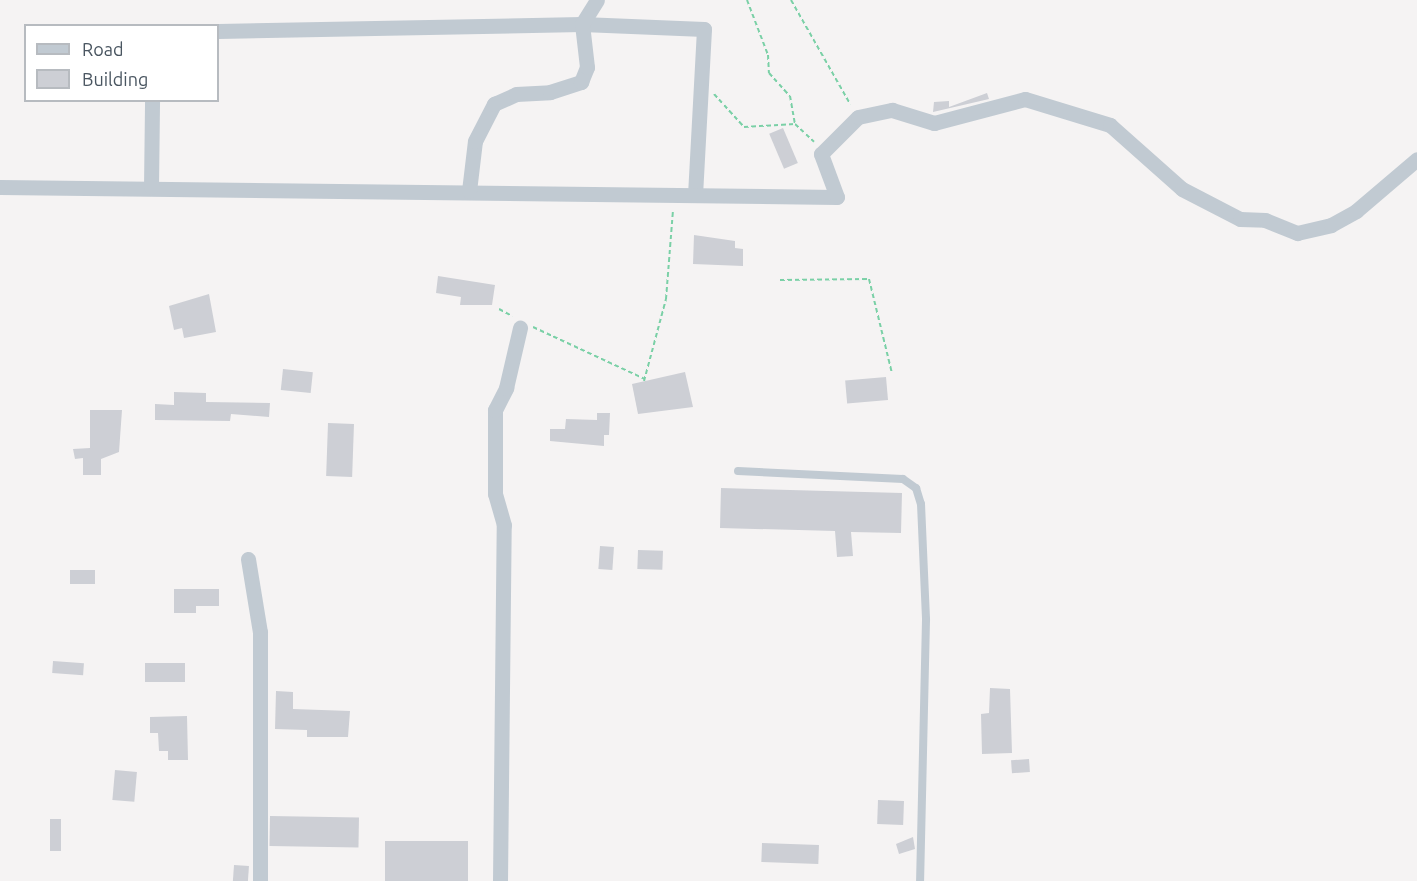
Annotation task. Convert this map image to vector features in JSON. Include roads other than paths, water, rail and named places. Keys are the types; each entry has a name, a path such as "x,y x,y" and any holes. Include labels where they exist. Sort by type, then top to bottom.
{"street":[{"path":"469,191 476,141 494,104 516,94 549,92 580,82 587,67 582,24 597,0"},
{"path":"219,31 582,24 704,29 695,195"},
{"path":"0,187 151,187 837,197 822,150 858,117 892,110 934,123 1025,99 1052,104 1110,125 1182,189 1239,219 1265,220 1297,233 1331,225 1356,211 1417,159"},
{"path":"151,187 152,102"},
{"path":"500,881 504,525 495,494 495,410 506,388 523,324"},
{"path":"248,560 260,632 260,881"}],"lane":[{"path":"738,471 903,479 916,488 926,620 920,881"}]}
